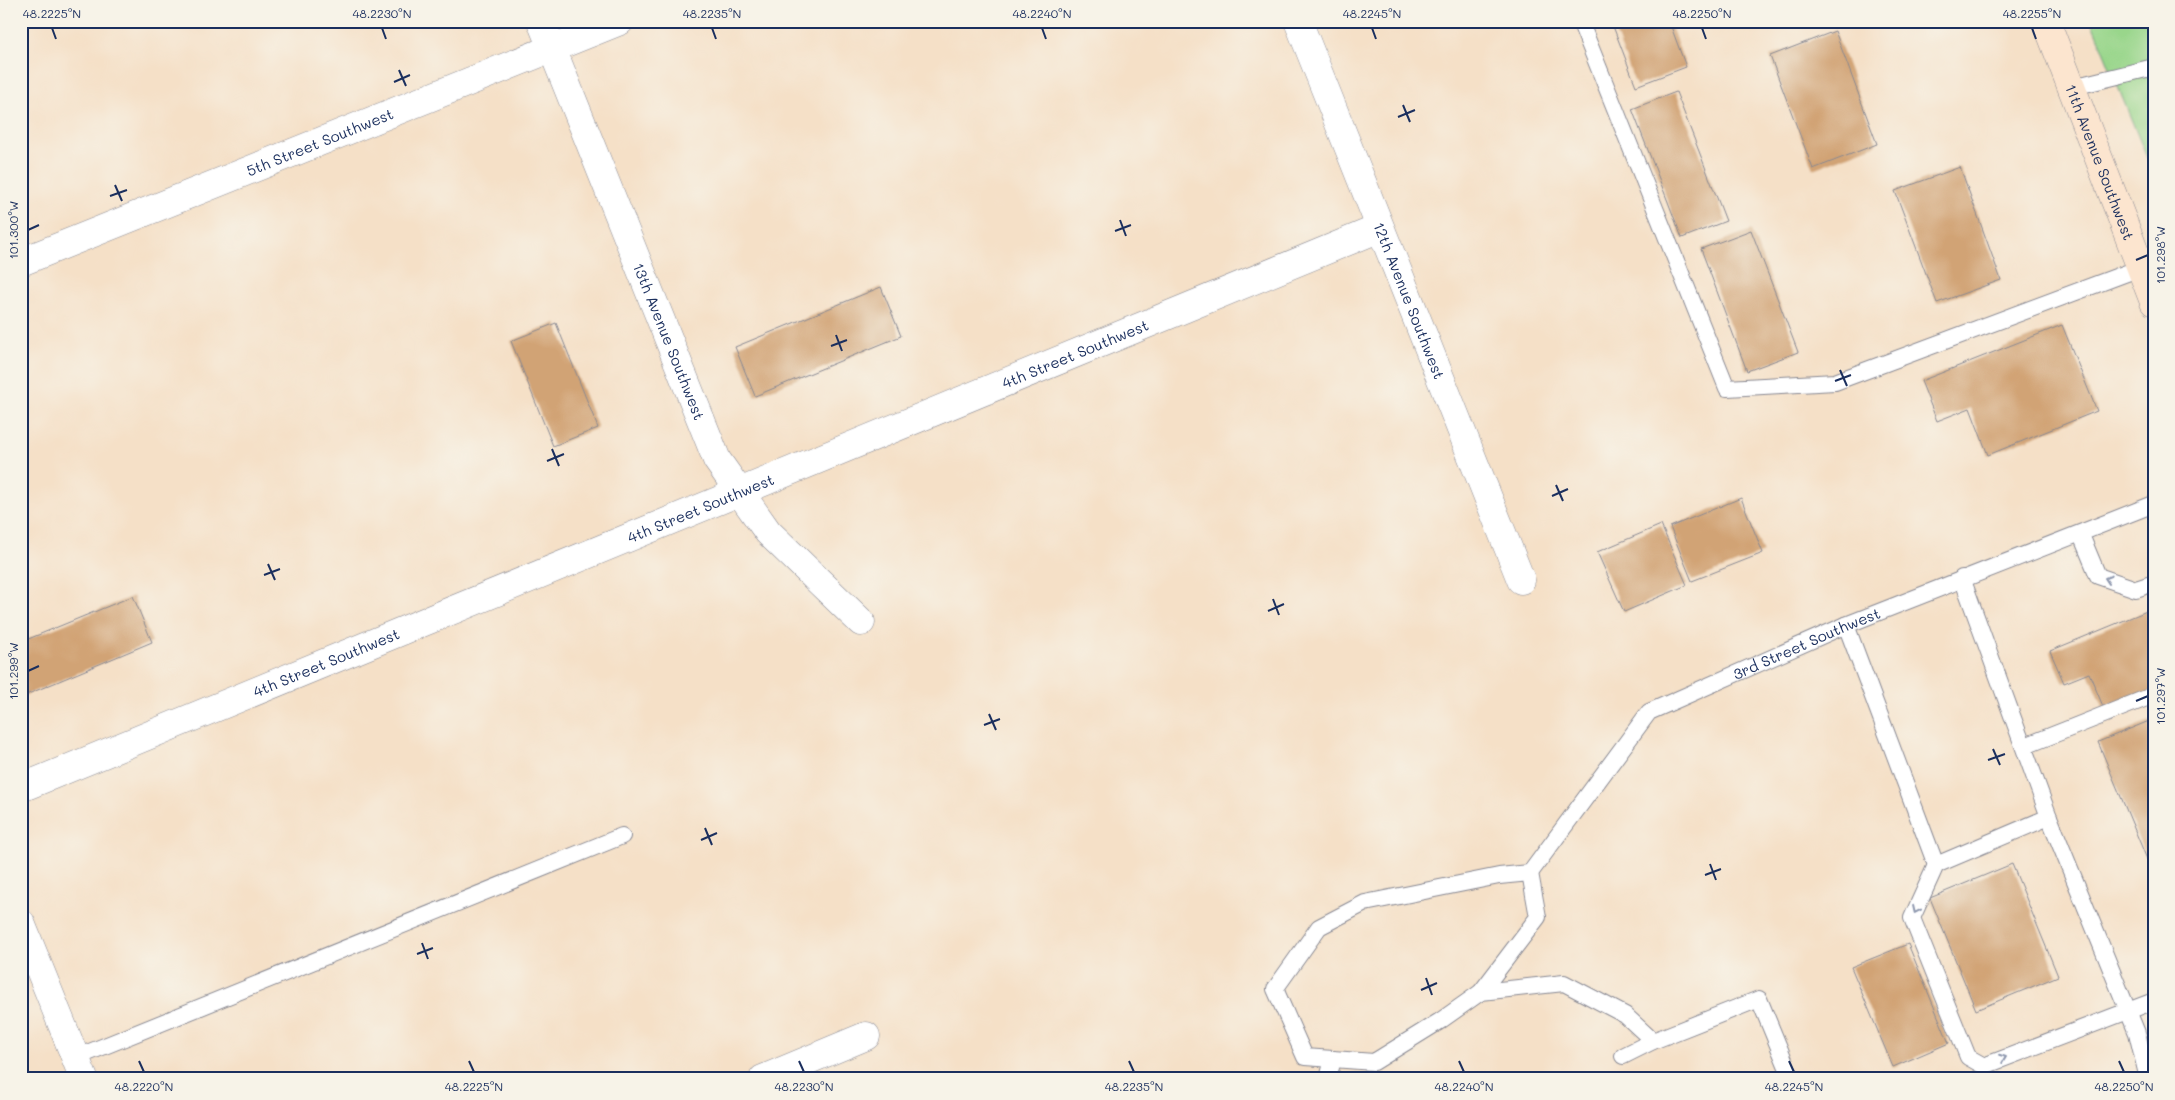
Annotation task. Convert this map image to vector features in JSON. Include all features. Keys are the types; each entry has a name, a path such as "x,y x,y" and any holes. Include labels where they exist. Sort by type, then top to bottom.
{"street":[{"name":"13th Avenue Southwest","path":"541,21 718,460 768,532 861,622"},
{"name":"5th Street Southwest","path":"21,262 620,21"},
{"name":"12th Avenue Southwest","path":"1298,21 1521,580"},
{"name":"11th Avenue Southwest","path":"2046,21 2073,86 2154,302"},
{"name":"4th Street Southwest","path":"21,788 1380,228"},
{"path":"21,923 79,1068"},
{"path":"763,1079 866,1036"}],"lane":[{"path":"1580,21 1727,388 1835,382 2140,268"},
{"path":"2073,86 2154,67"},
{"name":"3rd Street Southwest","path":"1530,873 1649,712 1846,626 1962,578 2082,535 2154,504"},
{"path":"2082,535 2098,576 2136,589 2154,583"},
{"path":"1962,578 2025,746 2049,817 2137,1033 2148,1079"},
{"path":"1846,626 1936,866"},
{"path":"2025,746 2154,695"},
{"path":"2049,817 1936,866 1912,918 1968,1057 1984,1066 2154,1001"},
{"path":"79,1068 622,836"},
{"path":"1530,873 1538,917 1481,992 1440,1021 1374,1062 1305,1057 1275,990 1319,927 1364,903 1499,876 1530,873"},
{"path":"1481,992 1564,983 1625,1015 1653,1041"},
{"path":"1623,1056 1653,1041 1759,998 1792,1079"},
{"path":"1328,1079 1333,1059"}],"green space":[{"path":"2091,21 2154,21 2154,175"}],"building":[{"path":"1611,21 1669,21 1686,67 1636,86"},
{"path":"1835,31 1877,144 1813,169 1770,56"},
{"path":"1676,92 1726,221 1682,238 1632,109"},
{"path":"1960,167 2001,280 1937,303 1895,191"},
{"path":"1751,230 1798,352 1747,371 1701,249"},
{"path":"881,287 901,336 755,396 735,347"},
{"path":"556,323 598,428 553,446 511,341"},
{"path":"2062,325 2097,411 1988,455 1970,408 1937,421 1921,381"},
{"path":"1741,498 1763,553 1692,581 1670,527"},
{"path":"1661,525 1687,585 1624,612 1597,552"},
{"path":"133,596 152,642 21,697 21,642"},
{"path":"2154,608 2154,691 2105,711 2089,673 2064,683 2050,651"},
{"path":"2154,719 2154,876 2098,742"},
{"path":"2012,864 2058,976 1976,1010 1930,898"},
{"path":"1908,944 1949,1043 1893,1067 1851,967"}]}
